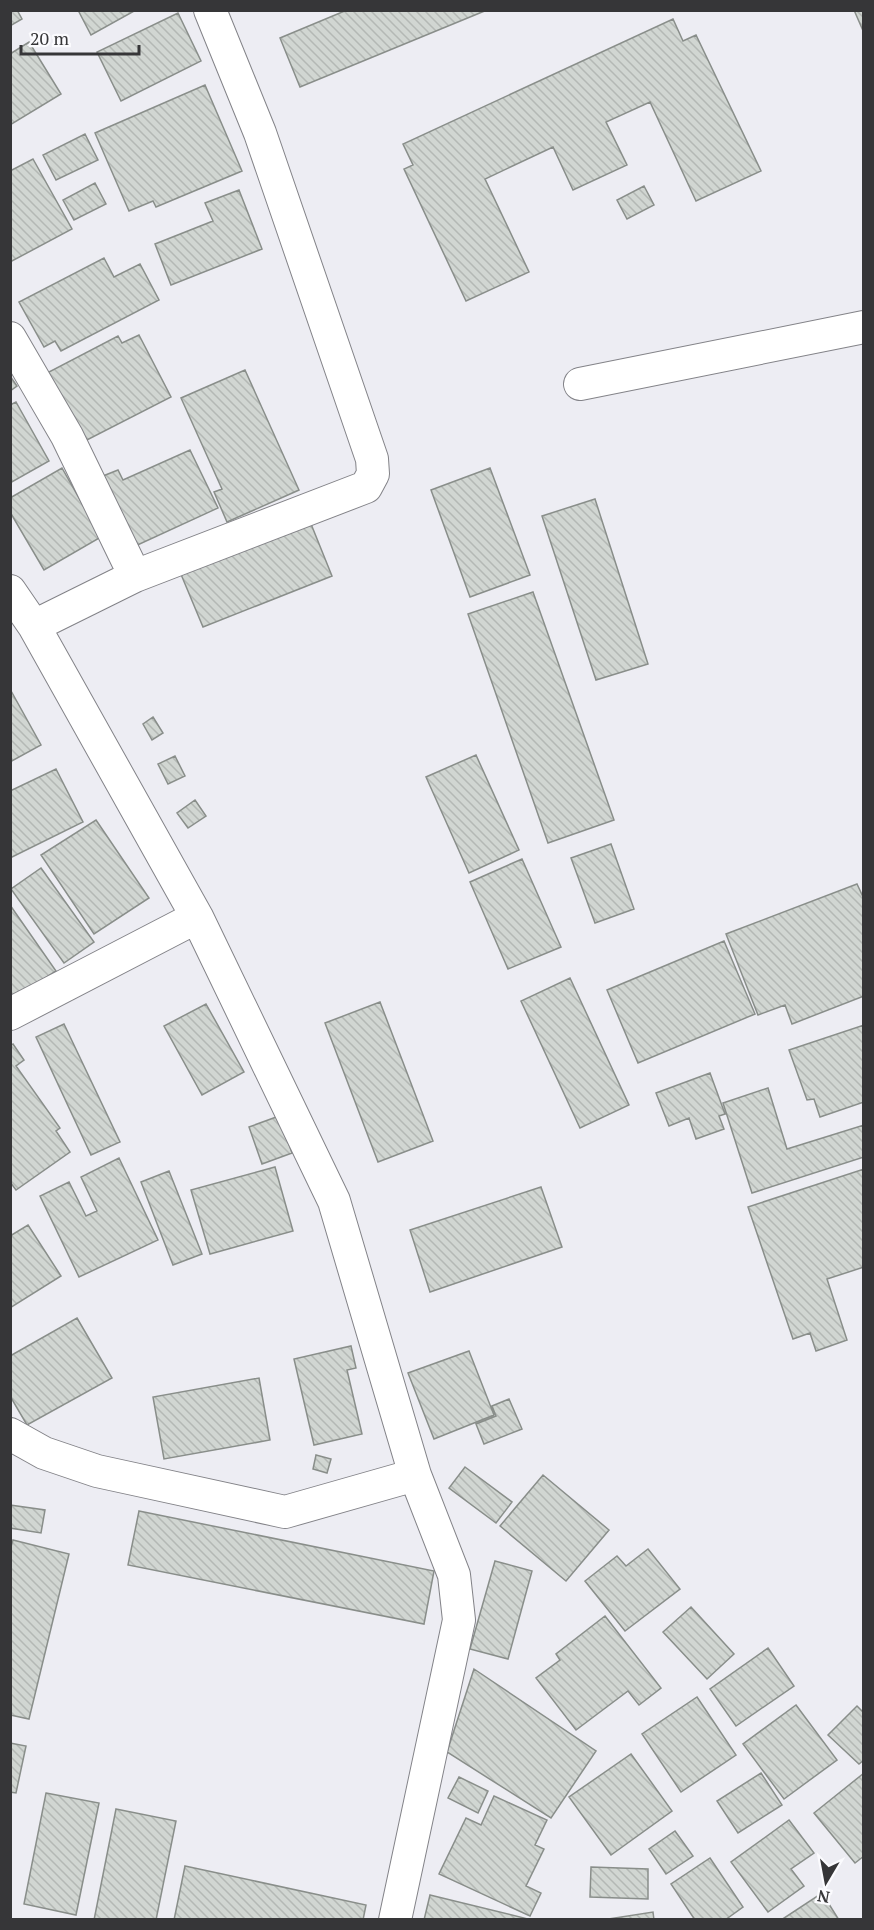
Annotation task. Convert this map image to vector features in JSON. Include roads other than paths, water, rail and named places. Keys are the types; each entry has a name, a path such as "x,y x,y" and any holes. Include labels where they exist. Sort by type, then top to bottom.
{"street":[{"path":"34,626 135,576 366,487 373,474 372,459 260,132 210,10"},
{"path":"580,384 864,327"},
{"path":"10,338 67,436 135,576"},
{"path":"10,591 34,626 197,916 334,1201 415,1475 454,1575 459,1620 395,1920"},
{"path":"10,1014 197,916"},
{"path":"10,1434 44,1453 97,1471 285,1512 415,1475"}]}
